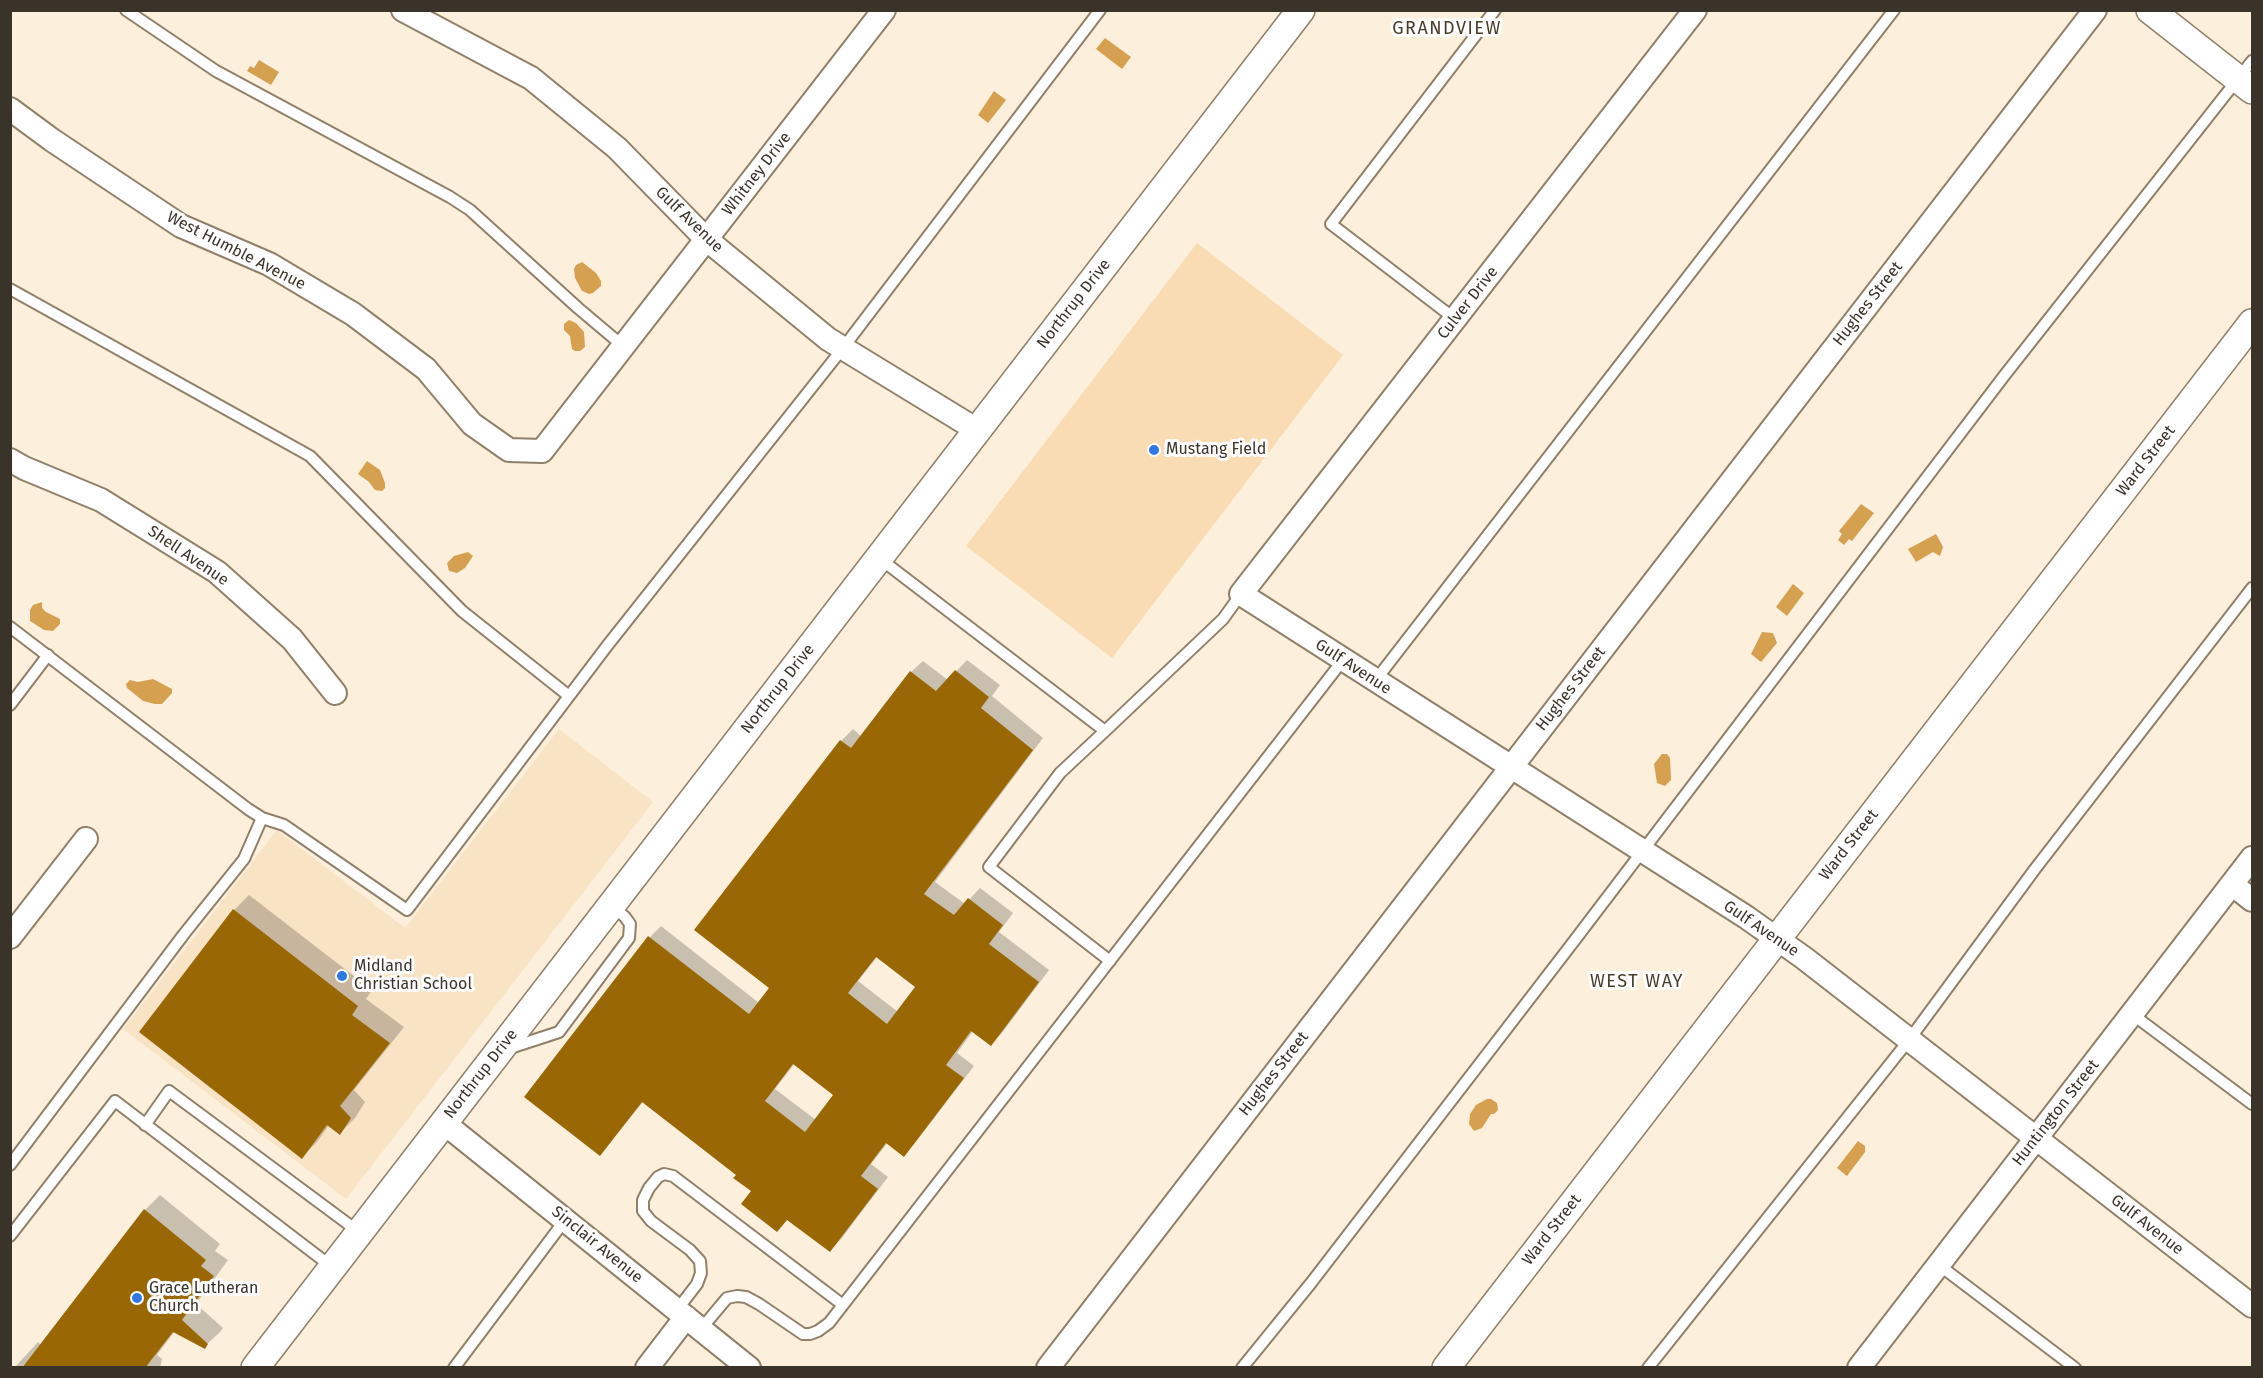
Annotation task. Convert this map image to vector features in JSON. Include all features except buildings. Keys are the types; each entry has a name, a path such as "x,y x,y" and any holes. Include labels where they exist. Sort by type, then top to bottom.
{"street":[{"name":"Gulf Avenue","path":"403,10 531,78 617,148 706,239 828,339 977,430"},
{"name":"Whitney Drive","path":"542,451 884,10"},
{"name":"Northrup Drive","path":"255,1368 1301,10"},
{"name":"Culver Drive","path":"1241,594 1695,10"},
{"name":"Hughes Street","path":"1048,1368 2095,10"},
{"path":"2150,10 2248,76"},
{"name":"West Humble Avenue","path":"10,109 52,140 181,226 269,264 353,314 426,369 472,424 509,450 542,451"},
{"name":"Ward Street","path":"1446,1368 2253,323"},
{"name":"Shell Avenue","path":"15,471 101,500 217,572 292,639 335,693"},
{"name":"Gulf Avenue","path":"1241,594 1746,918 1804,958 2253,1306"},
{"path":"10,937 86,839"},
{"name":"Huntington Street","path":"1859,1368 2253,858"},
{"path":"2232,884 2253,900"},
{"name":"Sinclair Avenue","path":"444,1123 749,1368"},
{"path":"647,1368 688,1319"}],"lane":[{"path":"126,10 216,71 450,197 470,210 578,309 623,346"},
{"path":"10,627 262,818 284,825 407,910 569,696 843,348 1100,10"},
{"path":"1455,319 1331,224 1495,10"},
{"path":"1375,681 1894,10"},
{"path":"1242,1368 1317,1274 2004,376 2248,76"},
{"path":"10,289 310,456 462,610 569,696"},
{"path":"879,558 1105,731"},
{"path":"1648,1368 1909,1040 2035,869 2253,588"},
{"path":"1110,961 989,867 1060,773 1223,619 1241,594"},
{"path":"10,705 48,655"},
{"path":"688,1319 727,1298 736,1296 746,1297 759,1304 803,1334 810,1334 829,1323 1343,660"},
{"path":"10,1166 184,934 244,859 262,818"},
{"path":"498,1052 559,1032 629,938 630,924 611,905"},
{"path":"2132,1014 2253,1104"},
{"path":"145,1125 169,1091 359,1232"},
{"path":"10,1236 115,1101 332,1267"},
{"path":"688,1319 701,1273 700,1261 690,1250 651,1221 643,1210 643,1200 649,1188 658,1177 664,1174 673,1176 843,1305"},
{"path":"454,1368 566,1220"},
{"path":"1939,1265 2075,1368"}],"shaded area":[{"path":"1105,38 1131,57 1122,69 1096,49"},
{"path":"259,60 279,72 271,85 247,71 250,66 254,68"},
{"path":"994,91 1006,100 988,123 978,115"},
{"name":"Mustang Field","path":"1197,243 1343,355 1112,658 966,546"},
{"path":"582,262 596,273 601,281 601,286 593,293 582,291 575,278 574,269"},
{"path":"569,320 576,323 584,332 585,347 580,351 572,349 570,336 564,330 564,324"},
{"path":"367,461 380,470 385,483 382,491 375,490 358,474"},
{"path":"1861,504 1874,513 1852,541 1849,539 1844,545 1838,540 1842,534 1839,531"},
{"path":"1936,534 1943,547 1940,556 1933,552 1916,562 1908,549"},
{"path":"468,552 473,556 465,568 457,573 449,571 447,563 454,556"},
{"path":"1793,584 1804,593 1787,616 1776,607"},
{"path":"42,602 42,608 46,612 60,619 60,624 53,631 44,630 30,621 30,610 33,605"},
{"path":"1762,632 1773,633 1777,643 1761,662 1751,654"},
{"path":"153,679 172,689 172,693 162,704 143,701 127,688 126,684 130,680 138,682"},
{"name":"Midland Christian School","path":"559,729 653,802 346,1199 123,1029 277,830 405,928"},
{"path":"1662,754 1667,754 1670,758 1671,780 1665,786 1657,783 1654,764"},
{"path":"1487,1099 1497,1103 1498,1110 1491,1114 1482,1128 1474,1131 1469,1124 1470,1114 1476,1105"},
{"path":"1858,1141 1865,1146 1865,1152 1847,1176 1837,1168"}],"place":[{"name":"Mustang Field","path":"1154,450"},
{"name":"Midland Christian School","path":"342,976"},
{"name":"Grace Lutheran Church","path":"137,1298"}],"district":[{"name":"GRANDVIEW","path":"1447,29"},
{"name":"WEST WAY","path":"1637,982"}]}
